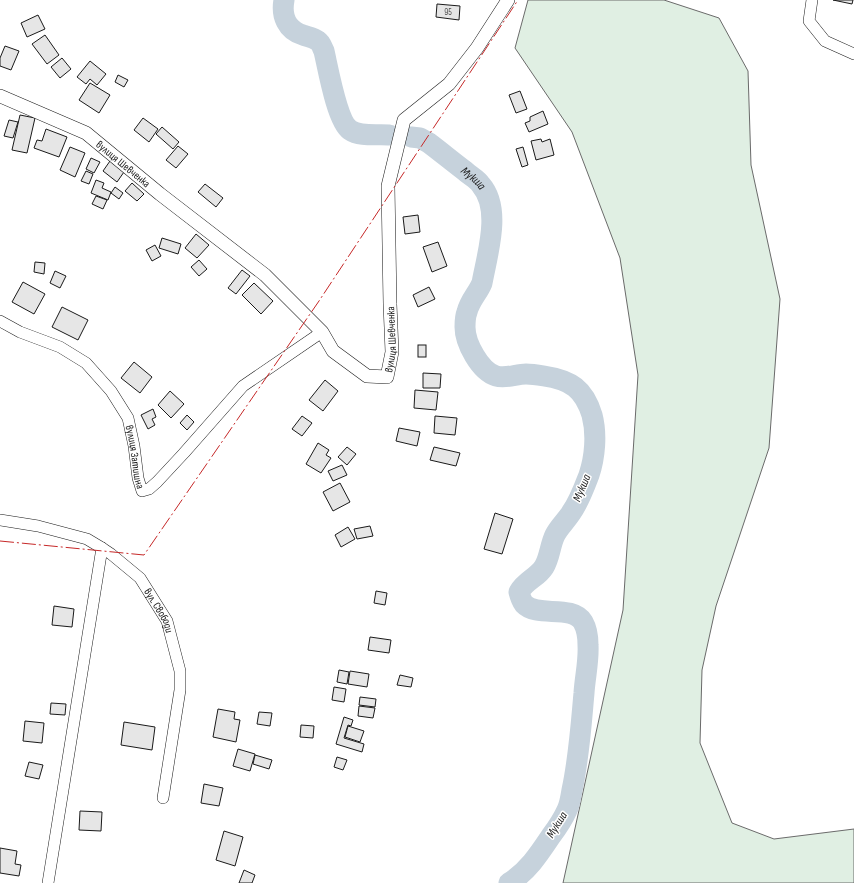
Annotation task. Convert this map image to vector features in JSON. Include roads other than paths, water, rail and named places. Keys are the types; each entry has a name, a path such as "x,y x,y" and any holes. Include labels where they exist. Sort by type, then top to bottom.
{"street":[{"name":"вулиця Шевченка","path":"0,96 86,133 160,194 265,274 322,332 333,350 367,376 387,377 392,352 388,186 404,120 449,84 477,48 508,0"},
{"path":"812,0 809,21 825,41 854,54"},
{"name":"вулиця Затишна","path":"0,322 20,332 60,347 86,364 111,391 128,418 134,446 138,478 142,490 149,489 157,482 243,386 322,332"},
{"name":"вул. Свободи","path":"0,520 38,526 87,539 112,554 140,578 167,620 180,671 180,690 163,798"},
{"path":"48,883 102,548"}],"waterway":[{"name":"Мукша","path":"284,0 283,12 289,26 297,33 319,42 324,51 337,106 345,125 350,130 359,134 389,135"},
{"name":"Мукша","path":"411,137 420,138 429,143 478,181 487,195 491,206 491,232 482,283 470,304 465,320 466,333 474,356 484,368 496,376 504,377 533,374 562,380 569,383 585,398 594,422 595,445 593,461 581,495 574,509 558,529 544,567 519,592 524,604 530,608 571,614 578,617 583,622 586,630 588,639 588,657 580,742 574,778 569,805 560,823 533,862 509,883"}]}
